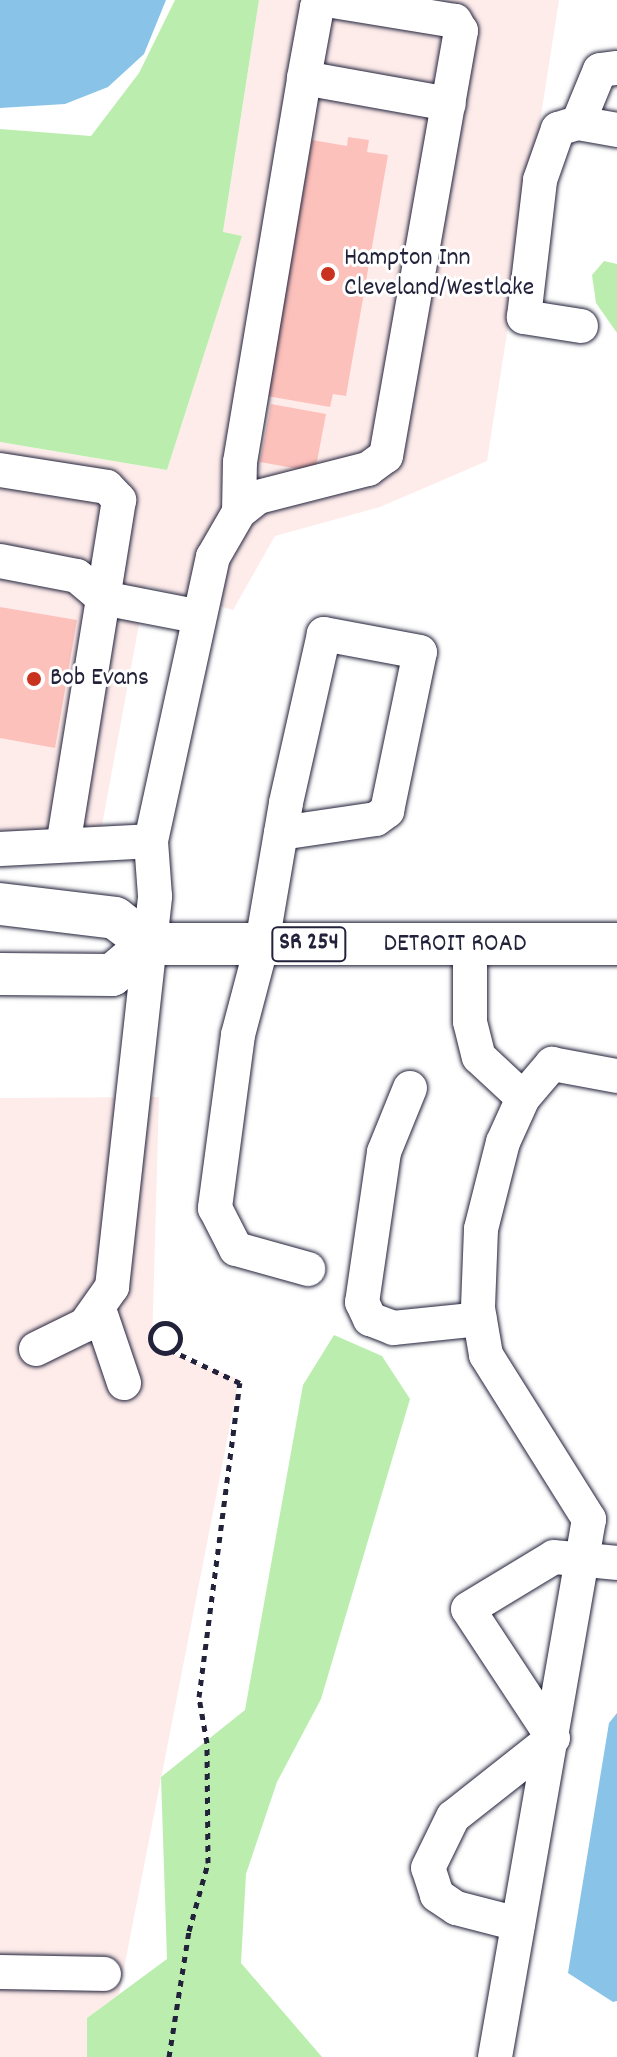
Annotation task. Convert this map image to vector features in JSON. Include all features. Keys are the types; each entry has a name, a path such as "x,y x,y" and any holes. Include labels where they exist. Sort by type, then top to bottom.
{"main road":[{"path":"0,904 115,918 149,944 112,975 0,974"},
{"name":"DETROIT ROAD","path":"149,944 617,944"}],"street":[{"path":"36,1349 100,1312 112,1287 149,944 151,841 196,616 213,557 239,512 280,486 368,469 386,456 461,31 455,21 326,0 317,7 240,462 239,512"},
{"path":"578,123 600,70 617,68"},
{"path":"304,78 449,104"},
{"path":"581,326 524,317 540,180 558,129 578,123 617,130"},
{"path":"0,470 107,487 119,500 63,844"},
{"path":"0,561 77,576 103,598 196,616"},
{"path":"281,833 376,819 387,811 420,652 324,634 281,833 262,944 238,1035 215,1208 236,1249 308,1269"},
{"path":"0,849 151,841"},
{"path":"470,945 470,1022 479,1057 523,1098"},
{"path":"495,2057 553,1738 601,1560 589,1519 495,1378 480,1319 481,1229 503,1142 523,1098 552,1064 617,1076"},
{"path":"410,1088 384,1152 362,1302 370,1319 393,1328 480,1319"},
{"path":"100,1312 124,1383"},
{"path":"553,1738 468,1609 554,1557 601,1560"},
{"path":"518,1924 456,1908 437,1895 430,1853 453,1817 553,1738"},
{"path":"0,1972 104,1974"}],"path":[{"path":"169,2057 189,1931 208,1863 207,1743 199,1697 240,1383 173,1351 151,1345 155,1326 177,1329 173,1351"}],"shaded area":[{"path":"259,0 559,0 487,461 380,507 275,536 233,610 146,586 96,858 0,857 0,442 167,470 242,236 223,233"},
{"path":"159,1097 152,1346 239,1379 119,1994 87,2018 87,2057 0,2057 0,1098"}],"green space":[{"path":"175,0 259,0 223,232 242,236 167,470 0,442 0,129 91,136 139,73"},
{"path":"604,261 617,264 617,333 596,303 592,275"},
{"path":"334,1335 382,1356 410,1399 321,1699 277,1782 246,1874 241,1963 322,2057 87,2057 87,2018 167,1959 161,1777 245,1710 303,1385"}],"water":[{"path":"0,0 166,0 144,54 108,87 65,104 0,108"},
{"path":"617,1713 617,2001 613,2002 568,1973 609,1723"}],"building":[{"name":"Hampton Inn Cleveland/Westlake","path":"348,137 369,140 367,152 388,155 346,396 333,394 330,407 267,396 312,140 347,146"},
{"path":"271,404 326,414 315,472 260,462"},
{"name":"Bob Evans","path":"0,607 77,620 55,748 0,738"}],"place":[{"name":"Hampton Inn Cleveland/Westlake","path":"328,274"},
{"name":"Bob Evans","path":"34,679"}]}
